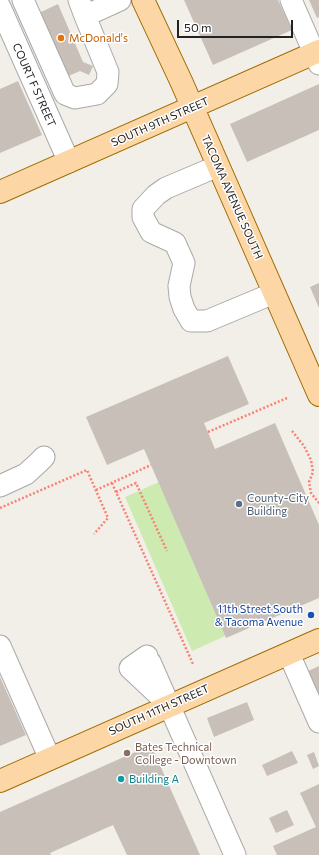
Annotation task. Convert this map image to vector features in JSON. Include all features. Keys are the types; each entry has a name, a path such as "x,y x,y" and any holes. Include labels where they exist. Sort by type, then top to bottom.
{"main road":[{"name":"TACOMA AVENUE SOUTH","path":"143,0 192,107 319,395"},
{"name":"SOUTH 9TH STREET","path":"0,192 192,107 317,56"},
{"name":"SOUTH 11TH STREET","path":"0,781 319,640"}],"street":[{"path":"23,0 65,94 75,98 96,94 107,84 108,72 82,8 120,0"},
{"path":"291,0 317,56"},
{"name":"COURT F STREET","path":"0,7 69,162"},
{"path":"218,166 166,188 156,195 143,209 143,217 151,232 175,243 184,263 178,286 180,297 184,309 191,321 207,321 274,293"},
{"path":"0,486 26,474 44,457"},
{"path":"0,646 50,759"},
{"path":"289,654 319,722"},
{"path":"169,706 130,668 149,659 235,855"}],"path":[{"path":"208,432 287,398"},
{"path":"292,431 304,446 311,460 312,472 309,482 311,493 319,503"},
{"path":"96,490 151,465"},
{"path":"0,508 87,470 108,518 94,534"},
{"path":"112,483 193,664"},
{"path":"116,492 136,483 167,551"}],"green space":[{"path":"159,482 225,636 192,651 125,497"}],"building":[{"path":"184,0 278,0 292,30 213,65"},
{"path":"309,0 319,0 319,17 317,18"},
{"name":"McDonald's","path":"58,4 83,62 93,66 89,75 80,71 66,77 39,13"},
{"path":"18,81 42,135 0,153 0,89"},
{"path":"319,84 319,130 247,162 230,124"},
{"path":"319,283 319,308 310,287"},
{"name":"County-City Building","path":"228,356 249,404 204,423 215,449 275,423 319,525 319,598 226,638 144,449 107,465 86,417"},
{"path":"319,666 319,700 306,672"},
{"path":"0,677 26,735 0,746"},
{"path":"247,702 254,720 214,737 207,718"},
{"name":"Building A","path":"151,745 200,855 127,855 113,825 50,853 51,855 0,855 0,812"},
{"path":"292,751 298,763 267,776 262,765"},
{"path":"314,752 319,766 313,769 307,755"},
{"path":"319,784 319,855 277,855 273,846 316,827 300,793"},
{"path":"287,810 294,825 276,833 269,818"}],"place":[{"name":"McDonald's","path":"61,38"},
{"name":"County-City Building","path":"239,504"},
{"name":"11th Street South & Tacoma Avenue","path":"311,615"},
{"name":"Bates Technical College - Downtown","path":"127,753"},
{"name":"Building A","path":"121,779"}]}
